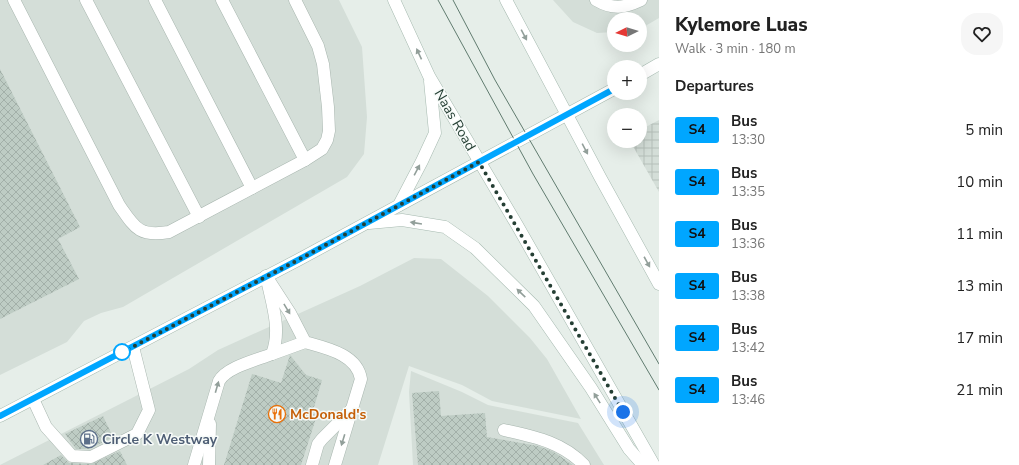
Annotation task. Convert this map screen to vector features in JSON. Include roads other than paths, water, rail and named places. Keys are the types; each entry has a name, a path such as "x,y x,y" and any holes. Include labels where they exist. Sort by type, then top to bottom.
{"main road":[{"path":"14,0 119,205 131,222 140,231 155,234 169,232 199,217 305,160 322,149 327,140 329,131 323,64 318,46 294,0"},
{"path":"86,0 199,217"},
{"path":"155,0 252,188"},
{"path":"222,0 305,160"},
{"name":"Naas Road","path":"394,0 429,76 654,465"},
{"path":"506,0 566,114 659,284"},
{"path":"596,0 616,8 631,5 641,0"},
{"path":"647,71 659,64"},
{"path":"399,205 435,133 429,76"},
{"path":"0,416 364,224 607,93"},
{"path":"364,224 402,220 445,227 475,248 534,306 591,388 629,450 643,465"},
{"path":"266,276 290,313 305,342"},
{"path":"266,276 277,326 276,343 272,354"},
{"path":"194,465 219,380 222,376 226,372 305,342 336,352 348,358 360,371 360,379 353,408 335,465"},
{"path":"33,399 46,427 72,456 91,457 138,434 149,410 133,346"},
{"path":"209,465 211,408"},
{"path":"312,465 318,444 322,438 353,408"},
{"path":"504,430 558,445 575,455 584,465"}],"tram line":[{"path":"438,0 533,174 659,390"},
{"path":"453,0 495,80 659,364"}],"place":[{"name":"McDonald's","path":"277,414"},
{"name":"Circle K Westway","path":"89,439"}]}
